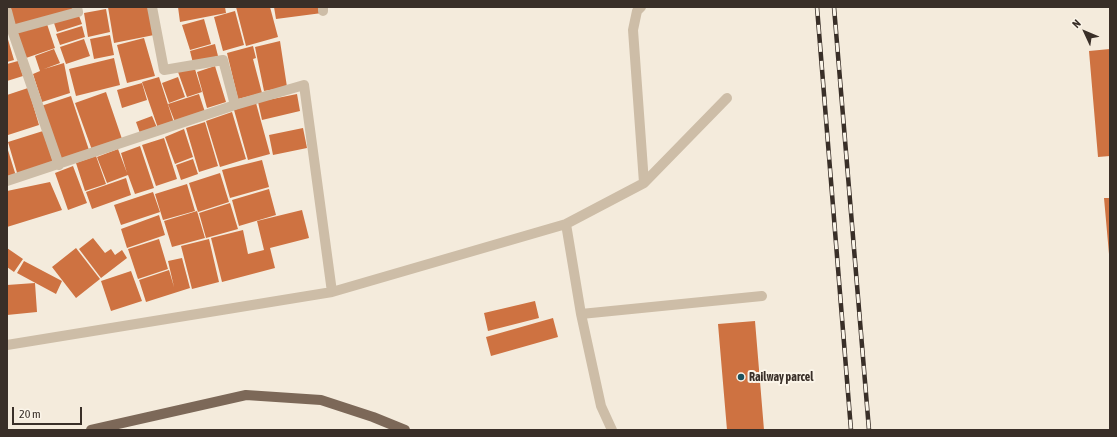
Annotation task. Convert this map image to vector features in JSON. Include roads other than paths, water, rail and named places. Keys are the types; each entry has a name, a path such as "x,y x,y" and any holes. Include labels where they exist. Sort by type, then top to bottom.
{"main road":[{"path":"91,430 246,395 321,400 373,417 405,430"}],"street":[{"path":"12,30 78,12 77,7"},
{"path":"152,7 164,70 223,60 235,105"},
{"path":"641,7 637,11 633,30 644,183"},
{"path":"7,11 12,30 58,165"},
{"path":"7,181 235,105 304,85 332,292"},
{"path":"7,345 332,292 566,224 644,183 727,98"},
{"path":"566,224 581,314 601,406 612,430"},
{"path":"581,314 762,296"}],"railway":[{"path":"817,7 851,430"},
{"path":"834,7 869,430"}],"place":[{"name":"Railway parcel","path":"741,377"}]}
